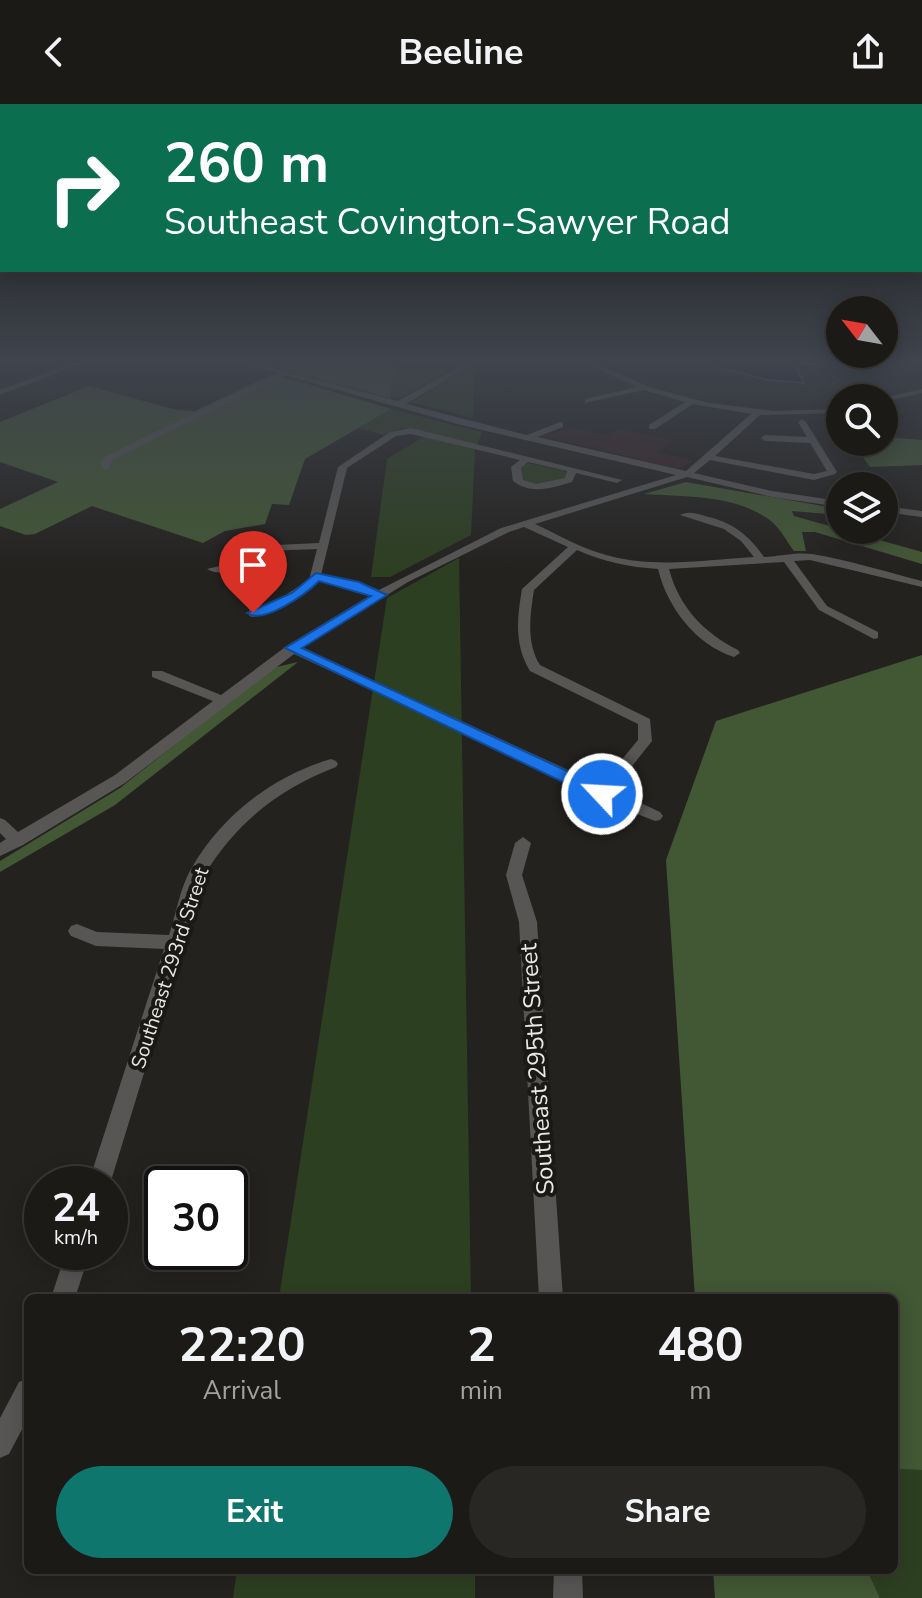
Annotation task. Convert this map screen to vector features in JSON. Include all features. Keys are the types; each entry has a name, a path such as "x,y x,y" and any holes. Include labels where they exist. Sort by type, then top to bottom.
{"street":[{"path":"106,467 105,461 109,458 163,432"},
{"path":"253,613 274,607 315,580 321,546 346,463 399,432"},
{"path":"404,432 617,480"},
{"path":"444,439 455,432"},
{"path":"501,432 772,494 826,502"},
{"path":"528,438 543,432"},
{"path":"0,850 120,779 292,648 462,549 523,523 688,474 738,432"},
{"path":"708,457 807,476 829,475 832,472 808,432"},
{"path":"765,438 813,440"},
{"path":"526,459 516,467 518,481 526,486 544,487 569,480 572,471"},
{"path":"656,467 666,477 658,484"},
{"path":"898,511 922,514"},
{"path":"685,515 727,525 752,546 759,557"},
{"path":"523,523 603,558 663,566 785,556 847,563 922,584"},
{"path":"213,569 230,567 276,548 321,546"},
{"path":"574,547 528,589 524,631 530,662 535,668 645,722 645,741 602,794"},
{"path":"785,556 823,608 874,635"},
{"path":"663,566 666,584 697,628 715,645 734,653"},
{"path":"315,580 377,598"},
{"path":"292,648 655,816"},
{"path":"157,674 223,700"},
{"name":"Southeast 293rd Street","path":"105,1166 197,873 214,844 265,795 289,780 331,764"},
{"path":"0,824 17,841"},
{"name":"Southeast 295th Street","path":"523,843 514,875 528,922 551,1294"},
{"path":"77,931 96,939 177,942"},
{"path":"64,1294 72,1270"},
{"path":"0,1445 24,1399"},
{"path":"568,1574 568,1598"}],"shaded area":[{"path":"558,432 604,435 635,432 676,441 657,452 694,461 679,469 543,436"}],"green space":[{"path":"0,432 352,432 305,459 289,505 272,504 265,524 225,531 203,543 92,506 35,534 26,535 0,526 0,509 58,482 0,462"},
{"path":"423,432 482,432 475,450 471,535 390,577 371,577 387,459 430,433"},
{"path":"898,438 922,440 922,465 870,467 862,456 898,456"},
{"path":"528,463 565,471 568,477 540,486 522,482 521,467"},
{"path":"686,482 826,507 826,514 792,511 794,516 826,525 826,535 802,532 806,551 794,551 771,521 742,506 710,498 644,494"},
{"path":"855,544 894,544 922,552 922,564"},
{"path":"459,558 471,1294 280,1294 387,598"},
{"path":"922,655 922,1470 898,1469 898,1294 695,1294 666,860 716,721"},
{"path":"298,662 115,805 0,872 0,861 120,788 272,668"},
{"path":"898,1469 922,1470 922,1598 880,1598 869,1574 898,1574"},
{"path":"236,1574 475,1574 475,1598 233,1598"},
{"path":"713,1574 869,1574 880,1598 715,1598"}],"route":[{"path":"253,613 296,596 316,577 354,584 381,595 292,648 602,794"}]}
